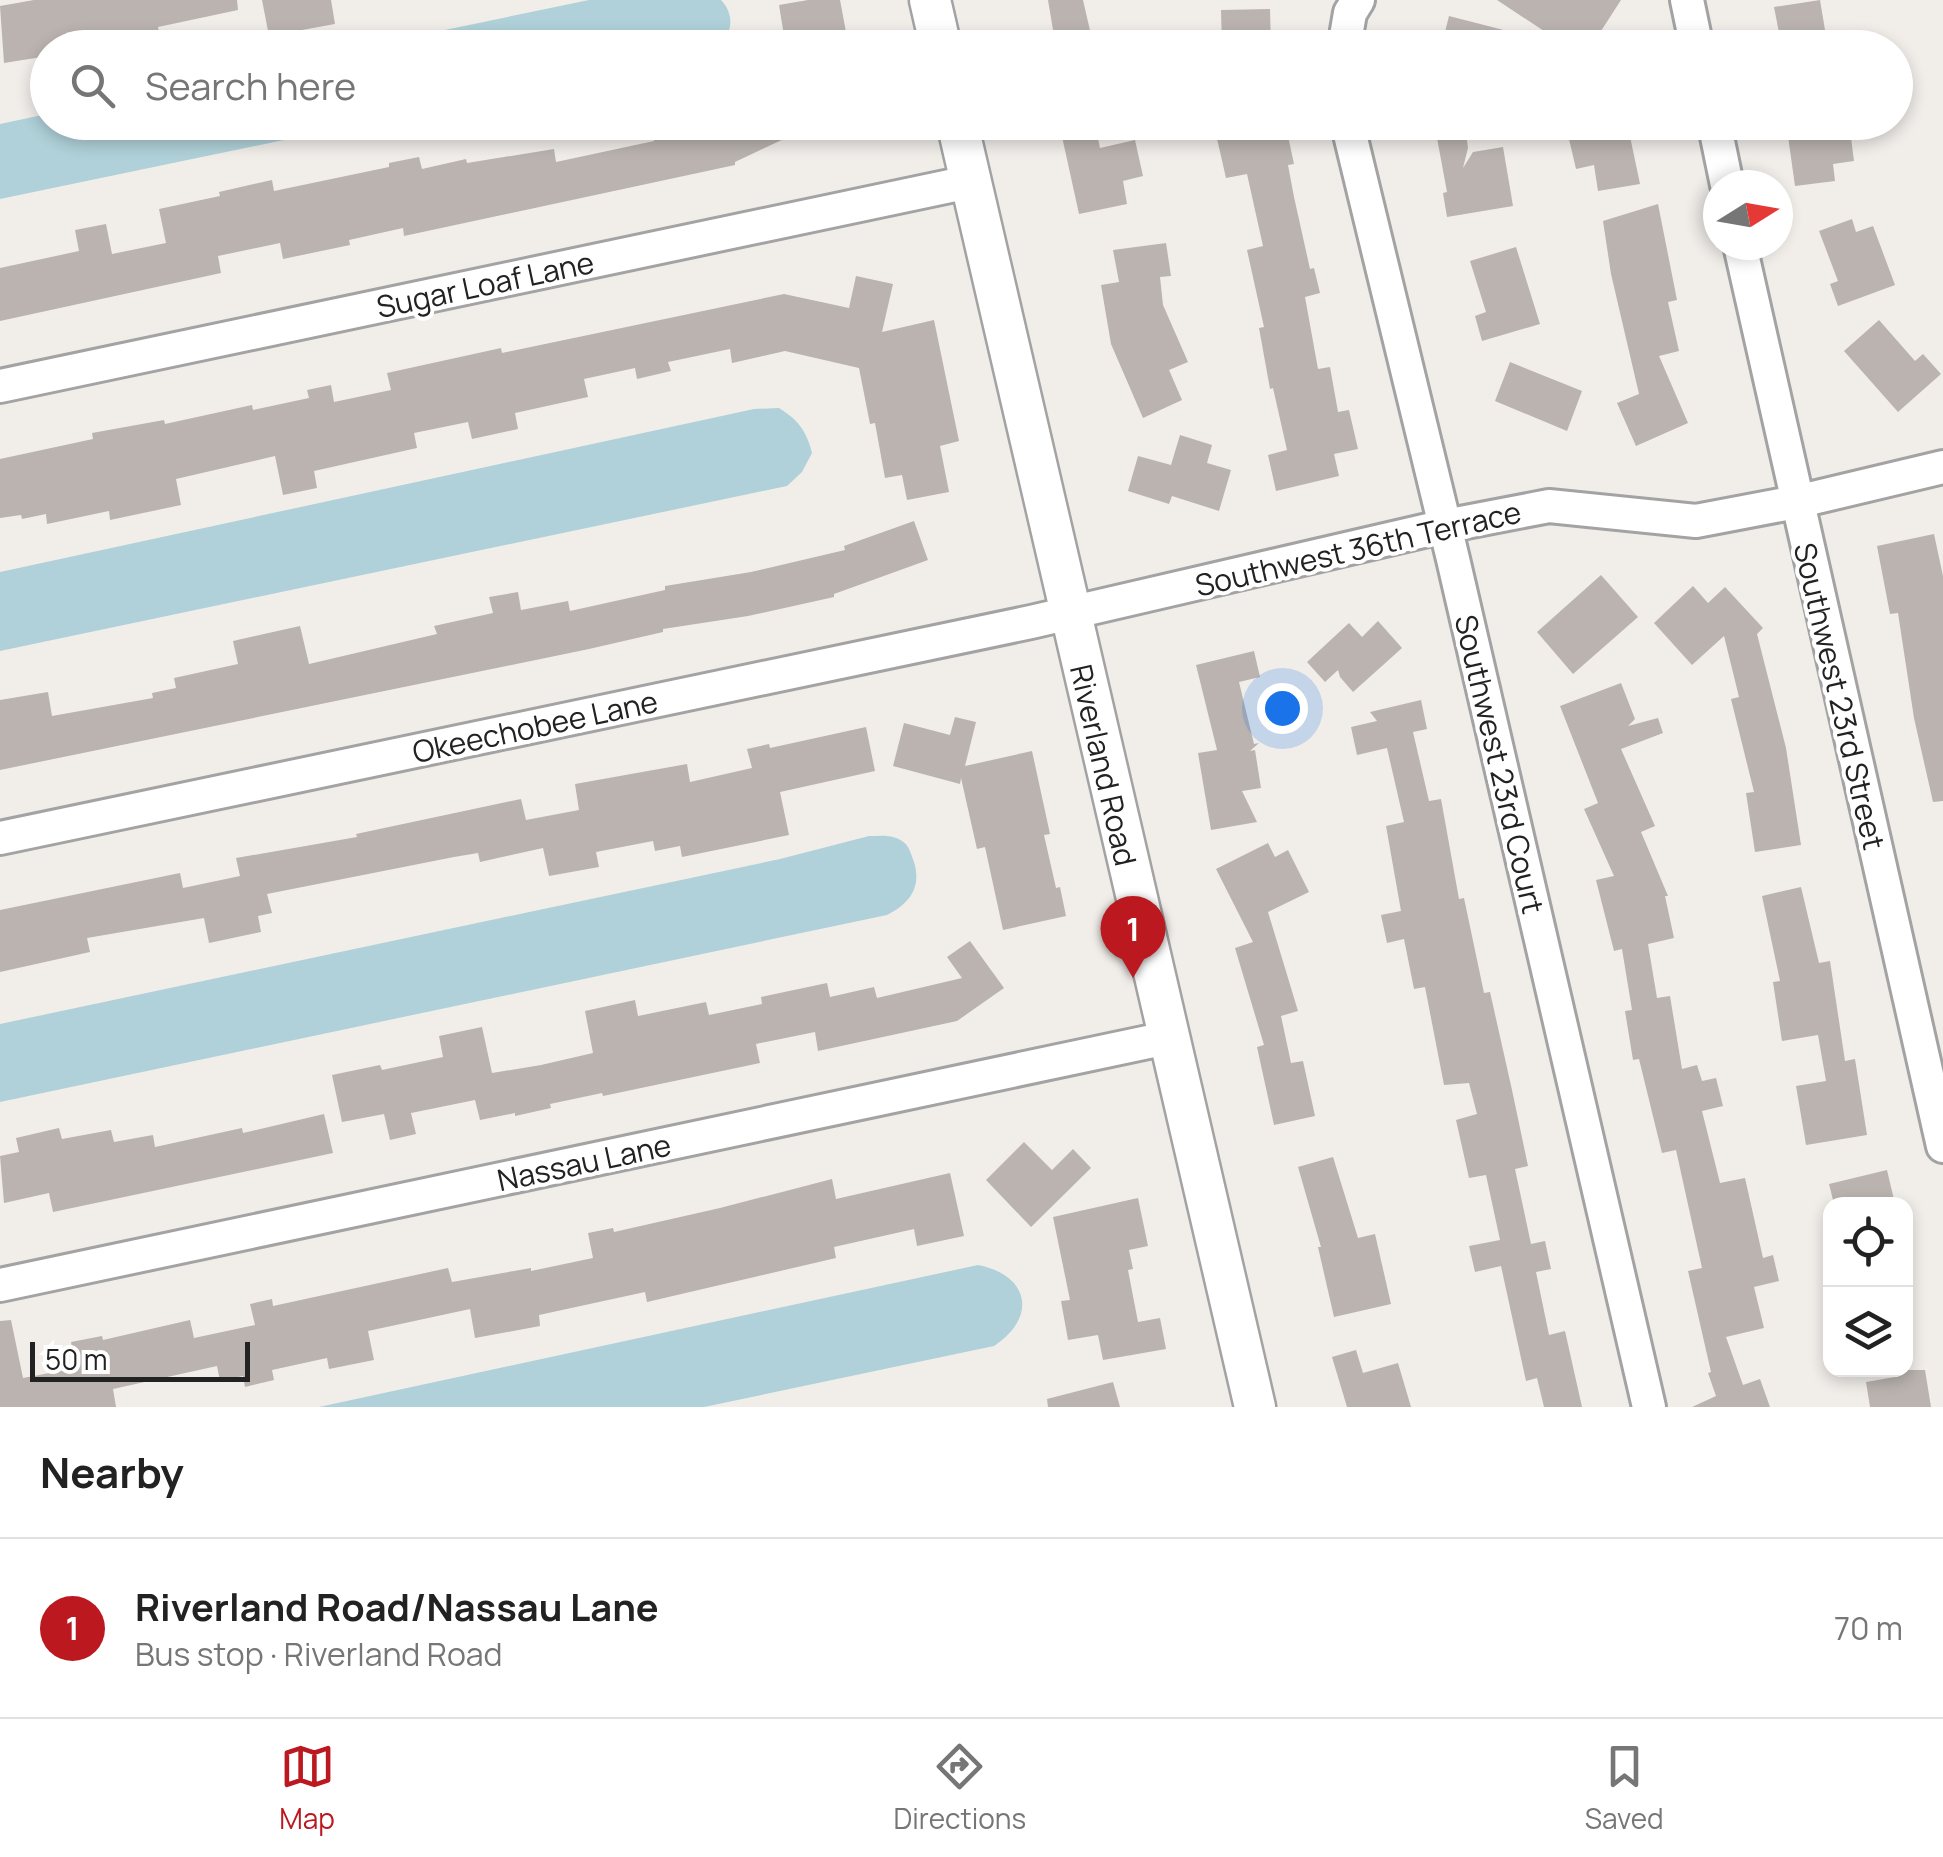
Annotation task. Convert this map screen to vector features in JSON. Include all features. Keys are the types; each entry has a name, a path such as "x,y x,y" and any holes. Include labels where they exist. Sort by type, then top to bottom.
{"street":[{"path":"930,0 936,30"},
{"path":"1687,0 1693,30"},
{"name":"Riverland Road","path":"961,140 1255,1407"},
{"name":"Southwest 23rd Court","path":"1352,140 1649,1407"},
{"path":"1718,140 1724,170"},
{"name":"Sugar Loaf Lane","path":"0,386 970,182"},
{"name":"Southwest 23rd Street","path":"1743,260 1943,1146"},
{"name":"Southwest 36th Terrace","path":"1069,614 1444,526 1549,506 1696,521 1943,467"},
{"name":"Okeechobee Lane","path":"0,838 1069,614"},
{"name":"Nassau Lane","path":"0,1285 1168,1038"}],"water":[{"path":"589,0 721,0 730,20 729,30 445,30"},
{"path":"30,118 30,140 284,140 0,199 0,124"},
{"path":"779,408 800,426 812,453 802,472 787,486 0,651 0,572 754,409"},
{"path":"869,836 898,839 908,847 914,862 916,880 912,894 887,915 0,1102 0,1024 780,859"},
{"path":"978,1265 1008,1278 1022,1298 1017,1323 994,1346 704,1407 319,1407"}],"building":[{"path":"34,0 237,0 238,10 158,27 159,30 30,30 30,59 4,63 0,6"},
{"path":"262,0 331,0 335,24 302,30 268,30"},
{"path":"840,0 846,30 783,30 779,5"},
{"path":"1048,0 1083,0 1090,30 1053,30"},
{"path":"1497,0 1621,0 1602,30 1542,30"},
{"path":"1820,0 1825,30 1778,30 1774,7"},
{"path":"1270,9 1271,30 1222,30 1221,10"},
{"path":"1449,16 1504,30 1446,30"},
{"path":"782,140 735,165 404,236 403,228 349,240 350,245 283,259 280,243 218,256 221,273 0,321 0,268 79,251 75,230 106,224 112,254 166,243 159,209 272,180 274,191 419,157 422,169 466,159 467,163 554,149 556,162 654,141"},
{"path":"1063,140 1098,140 1100,148 1135,140 1143,176 1123,181 1127,204 1079,214"},
{"path":"1217,140 1289,140 1294,164 1288,165 1294,197 1310,269 1314,268 1320,293 1305,297 1318,369 1330,367 1338,412 1349,410 1358,449 1334,454 1339,476 1276,491 1268,455 1287,450 1273,388 1270,389 1259,328 1264,327 1247,250 1263,246 1247,174 1226,178"},
{"path":"1437,140 1467,140 1463,168 1473,152 1503,147 1513,206 1447,217 1443,193 1447,192"},
{"path":"1569,140 1631,140 1640,184 1598,191 1594,165 1576,169"},
{"path":"1789,140 1851,140 1854,161 1833,164 1835,181 1795,186"},
{"path":"1658,204 1677,300 1668,302 1679,351 1659,356 1688,423 1636,446 1617,403 1639,394 1603,221"},
{"path":"1852,219 1856,232 1873,226 1895,285 1838,306 1830,284 1838,281 1819,231"},
{"path":"1166,243 1171,276 1160,277 1163,305 1188,362 1169,370 1182,400 1143,418 1111,344 1101,285 1119,282 1113,250"},
{"path":"1516,247 1540,324 1482,341 1475,316 1486,312 1470,261"},
{"path":"856,276 893,284 882,332 934,320 959,441 940,446 949,492 907,500 902,475 885,478 859,368 785,351 732,363 730,349 668,362 671,371 637,379 635,368 584,379 588,397 515,413 518,429 472,439 468,422 414,433 417,448 314,471 317,488 283,495 275,456 176,479 181,505 110,520 109,511 47,524 46,514 0,518 0,459 93,439 92,433 309,398 307,390 331,385 334,402 391,390 387,373 784,294 849,308"},
{"path":"1879,320 1915,361 1923,354 1941,374 1898,412 1844,351"},
{"path":"1510,362 1582,391 1567,431 1495,401"},
{"path":"1180,435 1212,445 1207,463 1231,470 1219,511 1172,496 1169,504 1128,491 1138,456 1171,465"},
{"path":"914,521 928,560 834,597 663,629 589,649 0,770 0,700 48,692 52,716 153,698 152,693 176,688 174,678 238,664 233,641 300,626 309,664 437,634 434,626 493,613 489,597 518,592 521,610 568,601 570,611 665,590 665,586 751,572 845,550 844,546"},
{"path":"1934,534 1943,576 1943,801 1933,802 1914,718 1898,613 1890,614 1877,546"},
{"path":"1601,575 1638,617 1573,674 1537,632"},
{"path":"1693,586 1708,603 1725,587 1763,628 1757,634 1786,748 1801,845 1755,852 1746,793 1754,792 1731,699 1739,697 1724,636 1692,665 1654,623"},
{"path":"1378,621 1402,648 1353,692 1338,670 1325,682 1307,662 1349,623 1362,637"},
{"path":"1254,651 1260,677 1239,682 1254,744 1259,743 1250,751 1255,750 1261,788 1242,791 1257,822 1211,830 1198,753 1217,750 1196,665"},
{"path":"1621,683 1635,719 1628,726 1658,718 1663,733 1621,749 1655,826 1641,832 1668,896 1674,938 1648,944 1657,998 1670,996 1682,1069 1697,1065 1702,1081 1716,1078 1723,1106 1702,1111 1720,1183 1745,1178 1763,1258 1773,1255 1779,1281 1754,1287 1764,1328 1726,1337 1743,1385 1760,1379 1770,1407 1692,1407 1716,1396 1688,1271 1702,1268 1676,1150 1662,1153 1639,1059 1633,1060 1625,1011 1632,1010 1622,949 1614,951 1596,880 1614,876 1584,809 1598,803 1560,706"},
{"path":"1421,700 1427,729 1413,732 1429,801 1441,799 1459,899 1464,898 1484,993 1490,992 1528,1166 1515,1169 1531,1244 1545,1241 1551,1269 1536,1272 1549,1335 1565,1331 1582,1407 1544,1407 1537,1378 1526,1381 1501,1266 1475,1272 1469,1246 1500,1240 1486,1175 1469,1178 1456,1120 1477,1114 1469,1083 1444,1085 1425,987 1414,989 1404,939 1387,943 1381,915 1401,911 1386,826 1404,822 1387,748 1357,755 1351,727 1377,721 1370,712"},
{"path":"955,717 976,722 965,766 1032,751 1050,834 1044,835 1066,916 1003,930 985,847 977,849 961,778 960,784 893,766 904,723 950,735"},
{"path":"866,727 875,771 780,792 789,835 682,857 680,846 655,851 653,841 596,852 599,867 549,876 543,848 480,862 478,853 454,857 267,894 272,913 258,916 261,932 209,943 204,918 87,938 90,952 0,972 0,910 180,873 183,888 240,876 236,858 357,837 356,834 521,799 526,820 579,810 575,784 687,764 690,782 752,768 747,749 769,744 770,748"},
{"path":"1268,843 1275,857 1288,850 1309,892 1268,912 1298,1011 1281,1016 1291,1063 1303,1061 1315,1116 1274,1125 1257,1047 1264,1045 1235,948 1253,942 1216,869"},
{"path":"1801,887 1819,963 1830,961 1845,1061 1855,1059 1867,1135 1806,1145 1796,1086 1826,1081 1818,1035 1782,1041 1773,982 1780,981 1762,896"},
{"path":"970,941 1004,988 957,1021 818,1051 815,1032 756,1044 760,1063 550,1104 551,1108 515,1116 480,1120 475,1100 411,1113 416,1134 390,1140 384,1114 342,1122 332,1075 380,1065 382,1070 443,1057 439,1036 482,1027 492,1073 541,1065 593,1053 585,1011 635,1000 638,1016 706,1002 709,1015 762,1004 761,997 827,983 830,997 874,987 877,998 962,978 947,957"},
{"path":"324,1114 333,1153 53,1212 49,1193 4,1203 0,1156 19,1152 16,1138 59,1128 62,1139 111,1130 114,1142 153,1135 155,1147 242,1128 243,1133"},
{"path":"1024,1142 1052,1170 1073,1149 1091,1168 1031,1227 986,1180"},
{"path":"1333,1157 1358,1238 1375,1234 1391,1304 1334,1317 1321,1247 1298,1167"},
{"path":"1887,1170 1893,1197 1832,1197 1829,1184"},
{"path":"950,1173 964,1236 917,1246 914,1229 834,1247 836,1258 647,1302 645,1292 539,1315 540,1326 475,1338 470,1309 368,1331 374,1360 329,1369 327,1358 272,1370 274,1380 245,1387 243,1376 220,1381 217,1366 113,1389 116,1407 0,1407 0,1321 11,1320 23,1378 76,1368 71,1342 102,1336 103,1340 190,1320 194,1338 255,1325 250,1304 272,1299 273,1306 448,1268 452,1282 531,1271 593,1258 588,1233 613,1228 614,1232 832,1179 836,1199"},
{"path":"1138,1198 1148,1246 1129,1250 1133,1269 1128,1270 1138,1322 1160,1318 1166,1349 1103,1360 1098,1335 1068,1340 1061,1301 1070,1300 1053,1217"},
{"path":"1356,1350 1363,1373 1398,1363 1411,1407 1347,1407 1332,1357"},
{"path":"1913,1370 1925,1370 1931,1407 1870,1407 1866,1382 1913,1377"},
{"path":"1113,1382 1120,1407 1048,1407 1047,1399"}],"place":[{"name":"Riverland Road/Nassau Lane","path":"1133,978"}]}
